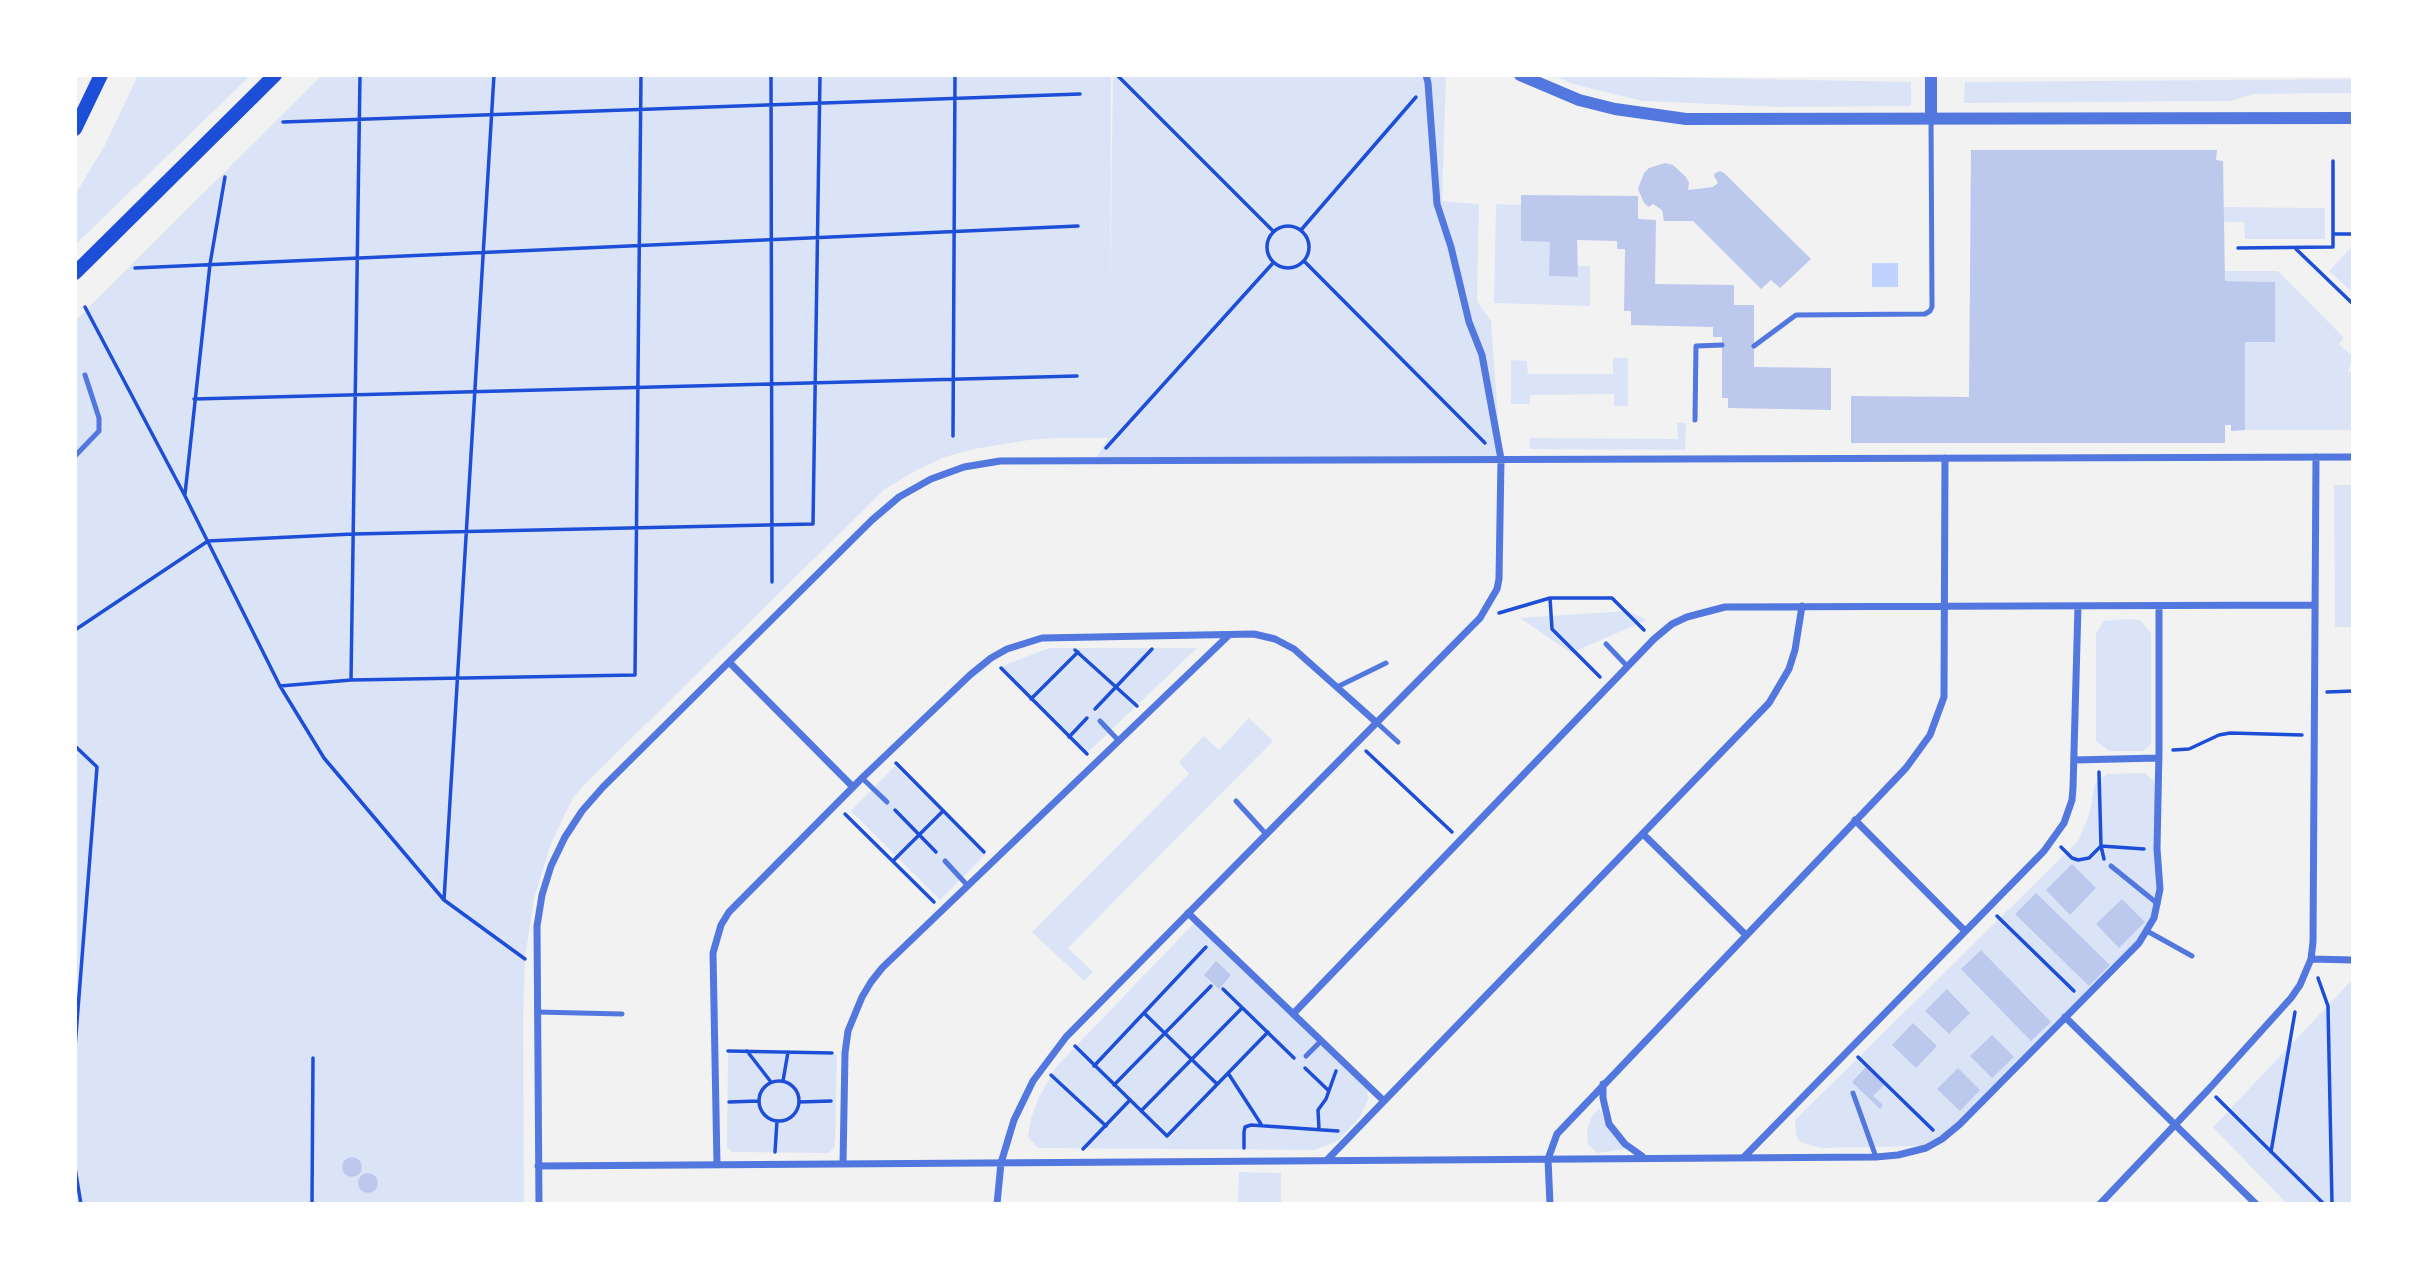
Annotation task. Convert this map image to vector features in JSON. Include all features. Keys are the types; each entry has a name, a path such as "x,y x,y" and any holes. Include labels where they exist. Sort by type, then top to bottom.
{"main road":[{"path":"75,129 101,75"},
{"path":"75,273 275,75"}],"street":[{"path":"1520,75 1545,88 1579,100 1650,116 1686,119 2353,118"},
{"path":"1931,75 1931,118"},
{"path":"997,1204 1001,1163 1014,1120 1042,1067 1066,1037 1480,618 1492,600 1499,579 1501,459 1482,355 1469,322 1451,247 1437,204 1429,78"},
{"path":"2100,1204 2208,1090 2300,985 2311,959 2316,457"},
{"path":"538,1204 537,926 542,895 551,866 565,837 582,811 603,788 872,520 899,497 930,480 964,467 1000,461 2353,457"},
{"path":"1550,1204 1548,1159 1557,1134 1919,752 1938,716 1944,696 1945,458"},
{"path":"1293,1014 1627,666 1654,639 1679,621 1725,607 2315,605"},
{"path":"1744,1157 1988,907 2053,839 2064,823 2071,800 2074,760 2078,606"},
{"path":"538,1166 1876,1157 1912,1152 1942,1139 1960,1124 2139,943 2147,931 2158,904 2160,889 2157,849 2159,606"},
{"path":"1327,1160 1769,703 1789,669 1802,607"},
{"path":"843,1164 845,1053 848,1031 871,982 882,968 1230,634"},
{"path":"717,1165 713,953 721,925 729,912 862,778 970,674 991,658 1024,642 1061,636 1265,636 1284,644 1376,722"},
{"path":"729,662 853,787"},
{"path":"2074,760 2159,755"},
{"path":"1855,820 1965,931"},
{"path":"1643,834 1746,935"},
{"path":"1188,913 1384,1101"},
{"path":"2311,959 2353,960"},
{"path":"2065,1017 2256,1204"},
{"path":"1603,1084 1609,1124 1625,1144 1646,1158"}],"lane":[{"path":"1754,345 1796,315 1925,314 1930,311 1931,118"},
{"path":"1695,420 1696,346 1722,345"},
{"path":"75,456 99,431 99,418 85,375"},
{"path":"1606,644 1627,666"},
{"path":"1337,687 1385,663"},
{"path":"1100,721 1119,741"},
{"path":"1376,722 1398,742"},
{"path":"862,778 887,802"},
{"path":"1236,801 1266,834"},
{"path":"945,861 968,886"},
{"path":"2111,866 2158,904"},
{"path":"2147,931 2192,956"},
{"path":"537,1012 622,1014"},
{"path":"1306,1056 1321,1041"},
{"path":"1853,1093 1876,1157"}],"path":[{"path":"351,680 360,75"},
{"path":"444,900 494,75"},
{"path":"280,685 351,680 635,675 641,75"},
{"path":"771,75 772,582"},
{"path":"75,630 208,541 354,534 813,524 820,75"},
{"path":"953,436 955,75"},
{"path":"1116,75 1273,231"},
{"path":"1301,230 1429,78"},
{"path":"283,122 1080,94"},
{"path":"2238,248 2333,247 2333,161"},
{"path":"185,496 210,264 225,177"},
{"path":"135,268 1078,226"},
{"path":"1284,226 1301,230 1309,245 1304,261 1289,268 1273,263 1266,251 1273,231 1284,226"},
{"path":"2333,234 2353,234"},
{"path":"2295,248 2353,304"},
{"path":"1304,261 1501,459"},
{"path":"1095,460 1273,263"},
{"path":"85,307 185,496 280,685 324,758 444,900 537,967"},
{"path":"194,399 1077,376"},
{"path":"1480,618 1550,598 1612,598 1654,639"},
{"path":"1550,598 1552,629 1609,685"},
{"path":"1069,737 1165,635"},
{"path":"1061,636 1146,715"},
{"path":"1031,699 1078,652"},
{"path":"991,658 1096,763"},
{"path":"2315,692 2353,691"},
{"path":"2159,755 2189,749 2219,735 2230,733 2314,736"},
{"path":"1357,742 1460,840"},
{"path":"75,746 97,767 75,1047"},
{"path":"887,755 993,862"},
{"path":"2099,760 2101,846 2102,854 2111,866"},
{"path":"887,802 945,861"},
{"path":"836,805 943,910"},
{"path":"893,862 943,811"},
{"path":"2053,839 2072,858 2078,860 2089,858 2101,846 2157,849"},
{"path":"1988,907 2083,999"},
{"path":"1094,1066 1215,938"},
{"path":"2311,959 2328,1006 2332,1204"},
{"path":"2271,1152 2300,985"},
{"path":"1114,1085 1211,986"},
{"path":"1223,989 1329,1091"},
{"path":"1141,1111 1242,1008"},
{"path":"1144,1013 1217,1084"},
{"path":"1066,1037 1167,1136 1268,1032"},
{"path":"1849,1048 1942,1139"},
{"path":"715,1051 845,1053"},
{"path":"747,1051 771,1082"},
{"path":"783,1081 788,1052"},
{"path":"312,1204 313,1058"},
{"path":"1319,1129 1318,1110 1329,1091 1340,1059"},
{"path":"1042,1067 1106,1126"},
{"path":"1228,1073 1261,1125"},
{"path":"783,1081 792,1086 799,1102 792,1116 777,1121 764,1115 758,1101 762,1090 771,1082 783,1081"},
{"path":"2208,1090 2324,1204"},
{"path":"1071,1162 1130,1100"},
{"path":"716,1103 758,1101"},
{"path":"799,1102 844,1101"},
{"path":"774,1164 777,1121"},
{"path":"1245,1161 1245,1127 1261,1125 1354,1132"},
{"path":"75,1168 81,1204"},
{"path":"75,1198 81,1204"}],"shaded area":[{"path":"138,75 251,75 75,245 75,195 105,145"},
{"path":"322,75 1111,75 1110,295 1113,75 1446,75 1442,201 1479,204 1477,301 1491,321 1501,459 1095,460 1108,438 1056,438 974,449 945,457 917,470 885,489 573,798 552,841 534,898 525,958 524,1204 75,1204 75,321"},
{"path":"1553,75 1911,82 1911,106 1780,107 1643,101 1573,84"},
{"path":"2353,79 2353,93 2254,94 2230,101 1964,103 1965,82"},
{"path":"1496,204 1521,205 1521,241 1550,242 1550,276 1577,277 1578,266 1590,266 1590,306 1494,303"},
{"path":"2222,207 2325,208 2325,239 2245,239 2244,222 2222,222"},
{"path":"2353,246 2353,293 2329,271"},
{"path":"2225,271 2278,271 2344,338 2339,344 2353,357 2348,372 2353,373 2353,430 2245,430 2245,342 2275,342 2275,282 2225,281"},
{"path":"1613,358 1628,358 1628,406 1614,406 1614,394 1530,395 1530,404 1511,404 1511,360 1527,361 1528,374 1613,374"},
{"path":"1677,423 1686,423 1685,450 1530,449 1529,438 1678,439"},
{"path":"2334,485 2353,485 2353,627 2335,627"},
{"path":"1627,611 1647,620 1571,653 1520,618"},
{"path":"2140,620 2151,633 2151,744 2143,751 2109,751 2096,741 2096,633 2104,621"},
{"path":"1049,648 1197,648 1087,753 1000,667"},
{"path":"1249,718 1273,741 1068,948 1093,972 1084,981 1032,932 1189,774 1179,762 1204,736 1219,750"},
{"path":"895,766 985,855 940,900 851,811"},
{"path":"2145,773 2157,788 2159,899 2150,930 1945,1139 1921,1146 1821,1148 1800,1142 1796,1135 1795,1120 2078,841 2089,815 2095,784 2099,779 2108,774"},
{"path":"1194,923 1356,1072 1367,1088 1368,1100 1360,1117 1338,1141 1314,1150 1038,1148 1028,1137 1031,1118 1056,1067"},
{"path":"2353,979 2352,1204 2287,1204 2213,1127"},
{"path":"728,1053 837,1055 833,1149 829,1153 732,1152 727,1147"},
{"path":"1599,1108 1610,1131 1626,1149 1597,1153 1588,1145 1587,1131 1591,1118"},
{"path":"1239,1172 1281,1173 1281,1204 1238,1204"}],"water":[{"path":"1872,263 1898,263 1898,287 1872,287"}],"building":[{"path":"1971,150 2217,150 2216,160 2223,161 2225,281 2275,282 2275,342 2245,342 2245,430 2231,431 2231,425 2225,425 2225,443 1851,443 1851,396 1969,397"},
{"path":"1665,163 1673,165 1686,177 1688,190 1713,187 1718,183 1715,173 1724,173 1811,259 1780,288 1771,280 1761,289 1693,221 1664,221 1662,210 1653,204 1649,207 1644,203 1638,189 1644,173 1649,168"},
{"path":"1521,195 1638,196 1638,219 1656,220 1655,284 1734,285 1734,305 1754,305 1754,367 1831,368 1831,410 1728,408 1728,398 1722,398 1722,337 1713,337 1713,327 1631,325 1631,311 1624,311 1625,249 1617,249 1617,241 1577,240 1578,277 1549,276 1550,242 1521,241"},
{"path":"2072,864 2096,888 2070,915 2046,890"},
{"path":"2036,893 2110,965 2089,986 2015,914"},
{"path":"2122,899 2145,922 2119,948 2096,924"},
{"path":"1981,950 2051,1022 2031,1041 1961,969"},
{"path":"1216,961 1231,975 1219,989 1204,975"},
{"path":"1947,989 1970,1013 1949,1034 1925,1011"},
{"path":"1913,1023 1937,1046 1916,1068 1892,1045"},
{"path":"1992,1035 2014,1057 1992,1078 1970,1056"},
{"path":"1867,1066 1885,1084 1873,1096 1883,1105 1880,1109 1852,1082"},
{"path":"1958,1068 1980,1090 1960,1111 1937,1089"},
{"path":"352,1157 359,1160 362,1167 359,1174 352,1177 345,1174 342,1167 345,1160"},
{"path":"368,1173 375,1176 378,1183 375,1190 368,1193 361,1190 358,1183 361,1176"}]}
